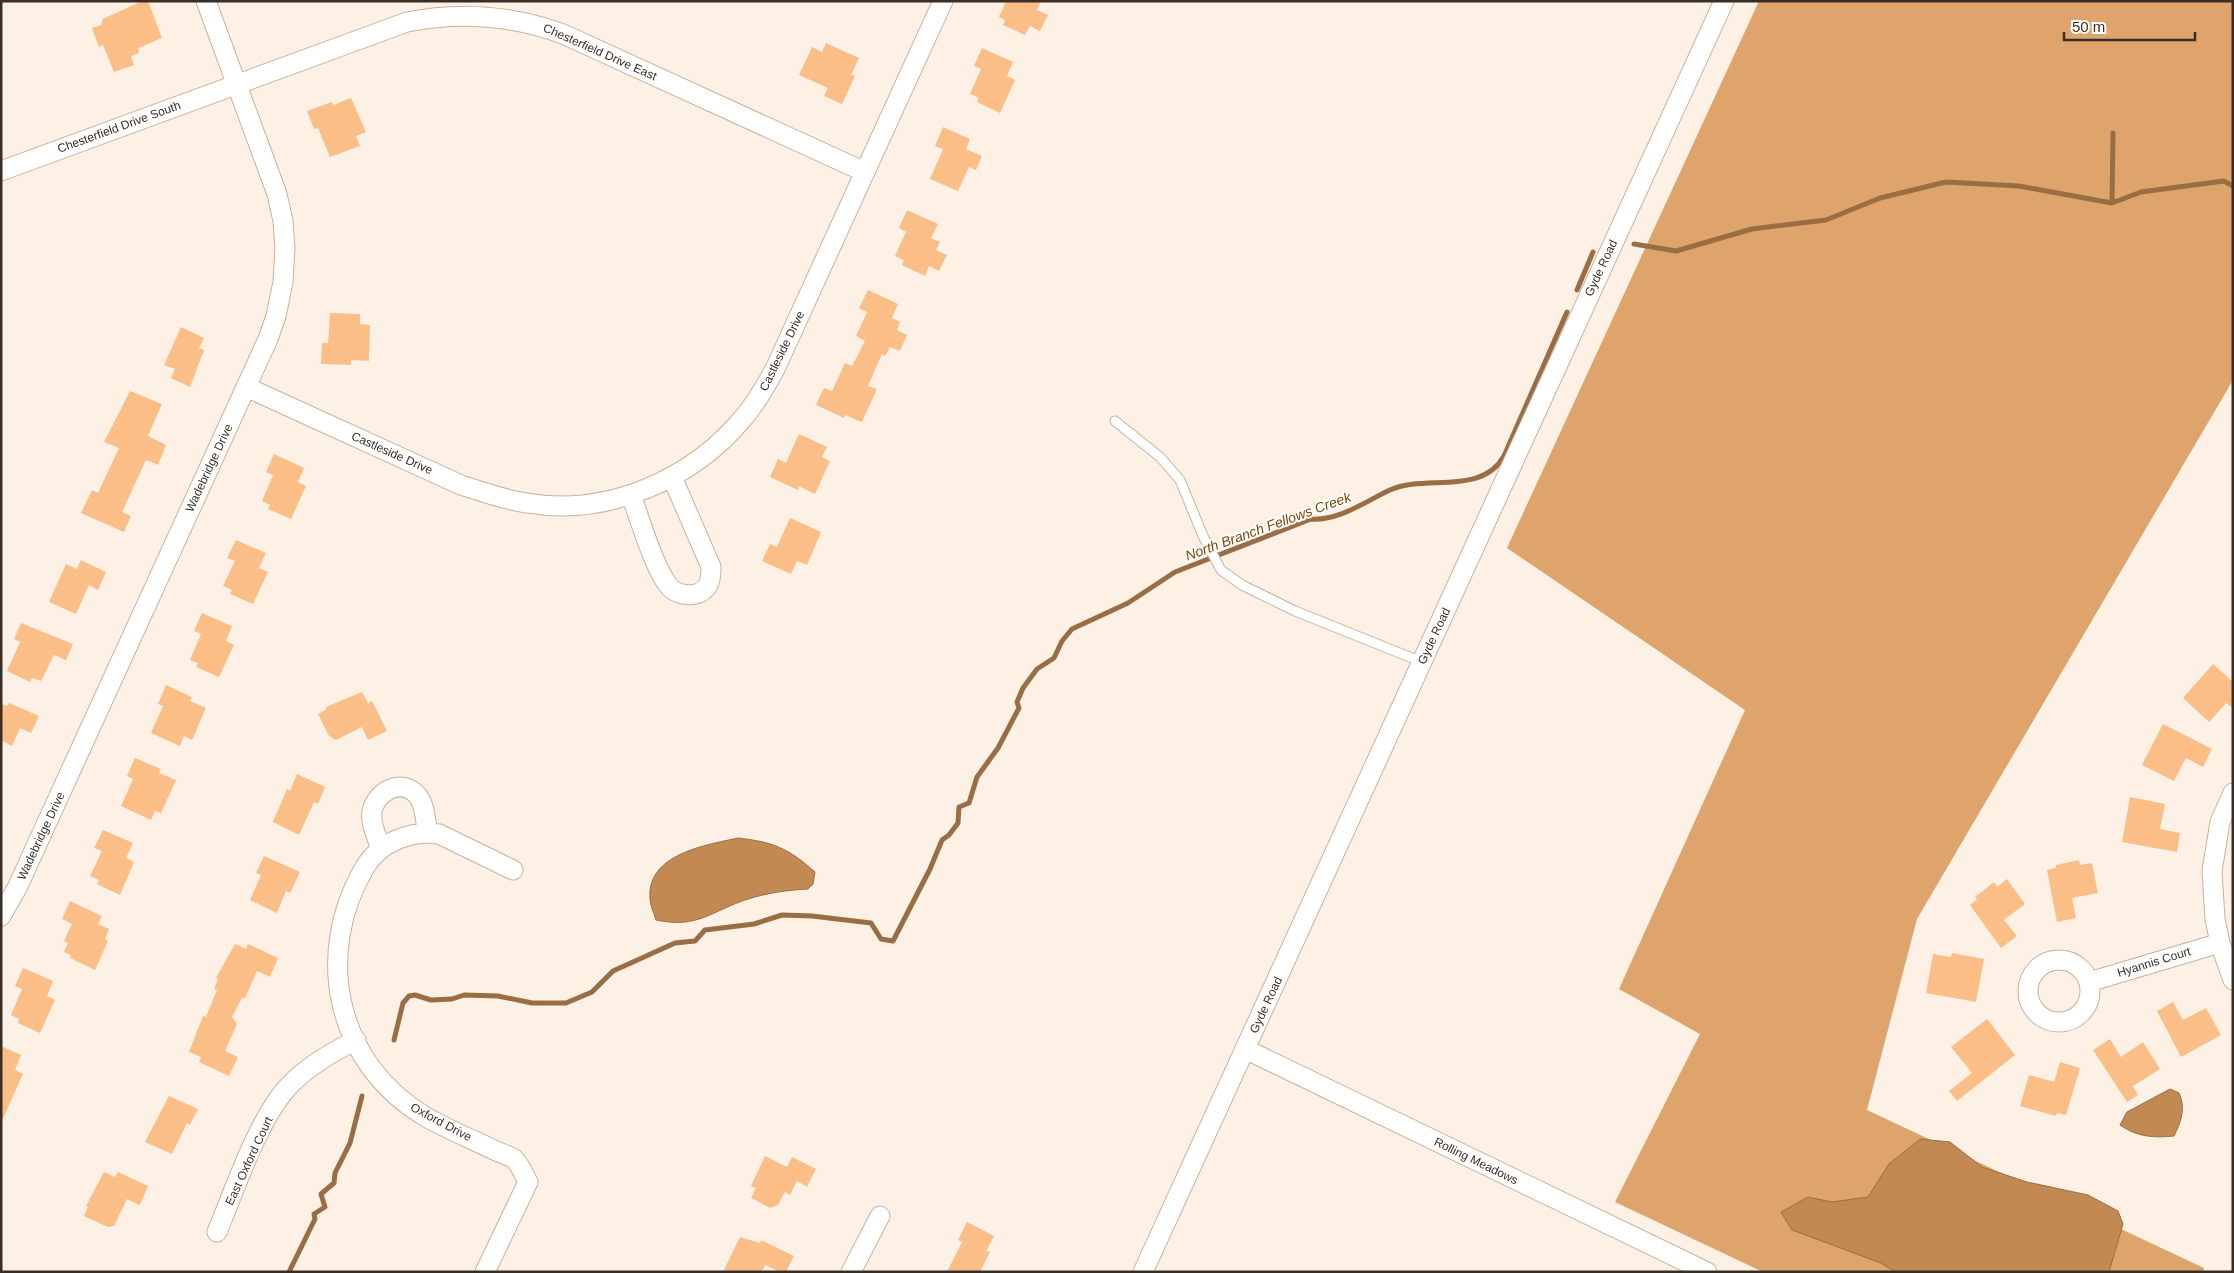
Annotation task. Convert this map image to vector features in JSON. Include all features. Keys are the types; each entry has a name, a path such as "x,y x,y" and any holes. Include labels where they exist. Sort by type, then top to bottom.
{"street":[{"name":"Wadebridge Drive","path":"1,916 17,888 246,387 276,316 283,282 285,248 277,194 206,1"},
{"name":"Castleside Drive","path":"246,387 461,484 494,496 529,504 568,505 600,502 631,495 672,477 720,443 744,417 761,394 775,368 866,172 943,1"},
{"name":"Gyde Road","path":"1144,1272 1724,1"},
{"name":"Chesterfield Drive East","path":"237,84 407,22 457,15 500,17 536,24 563,34 866,172"},
{"name":"Chesterfield Drive South","path":"1,171 237,84"},
{"path":"631,495 650,548 668,585 688,595 698,594 706,589 711,578 711,567 672,477"},
{"path":"381,849 372,821 372,811 376,799 385,790 396,787 408,789 417,795 424,812 427,832"},
{"path":"2233,793 2220,822 2212,871 2215,919 2220,943 2233,980"},
{"name":"Oxford Drive","path":"485,1272 528,1182 516,1160 426,1117 392,1094 356,1040 342,1010 336,966 340,930 352,890 371,857 399,838 427,832 440,834 513,870"},
{"name":"Hyannis Court","path":"2089,982 2220,943"},
{"name":"East Oxford Court","path":"217,1232 258,1137 287,1088 324,1057 356,1040"},
{"name":"Rolling Meadows","path":"1245,1049 1707,1272"},
{"path":"851,1272 880,1216"}],"lane":[{"path":"1115,421 1160,457 1180,480 1221,570 1242,585 1295,611 1422,662"}],"shaded area":[{"path":"1759,1 2233,1 2233,380 1917,919 1867,1110 2204,1268 2203,1272 1763,1272 1615,1202 1700,1034 1619,989 1745,710 1507,548"},
{"path":"738,838 771,844 788,852 815,872 813,884 808,889 778,892 748,899 694,920 670,922 656,920 650,898 652,883 658,871 668,862 695,848"},
{"path":"2170,1089 2179,1093 2182,1104 2181,1120 2174,1136 2146,1136 2120,1125 2127,1112"},
{"path":"1920,1139 1950,1142 1982,1167 2027,1182 2088,1195 2118,1211 2123,1224 2109,1272 1895,1272 1881,1263 1792,1230 1781,1212 1808,1197 1832,1202 1868,1197 1889,1164"}],"building":[{"path":"142,1 148,1 162,38 138,48 139,53 131,56 134,65 114,72 103,45 99,47 92,28 101,25 103,19"},
{"path":"1006,1 1041,1 1037,10 1048,15 1040,31 1030,26 1025,35 1003,25 1005,20 999,17"},
{"path":"826,43 859,58 851,75 855,76 842,104 824,96 828,88 799,75 812,47 822,52"},
{"path":"982,48 1013,62 1007,76 1015,80 1000,113 977,102 979,98 970,94 981,69 974,66"},
{"path":"351,98 366,132 356,136 360,146 330,157 318,128 314,129 307,111 332,102 333,105"},
{"path":"943,127 970,139 966,149 982,156 976,170 969,167 958,191 930,179 943,149 935,146"},
{"path":"907,210 938,224 931,238 940,242 936,250 947,255 939,271 929,266 925,276 902,265 904,260 895,256 906,232 899,228"},
{"path":"868,290 898,304 892,318 900,322 897,330 907,335 900,351 890,347 885,356 882,354 868,386 877,389 862,422 845,415 844,418 816,405 824,388 832,391 845,363 852,366 865,341 856,336 867,312 859,308"},
{"path":"330,313 360,314 360,324 370,325 369,361 351,360 351,365 321,364 322,343 328,343"},
{"path":"181,327 204,338 199,348 204,350 190,387 171,378 175,369 164,365"},
{"path":"130,391 162,404 148,436 166,445 158,465 146,460 122,512 131,516 124,532 81,513 92,490 98,493 119,448 104,442"},
{"path":"799,434 827,447 822,457 830,461 815,494 799,486 798,490 770,477 778,459 786,463"},
{"path":"274,454 304,468 298,482 306,486 291,519 268,509 270,505 262,501 273,475 266,472"},
{"path":"790,518 821,532 807,565 797,561 791,574 762,561 770,544 777,547"},
{"path":"236,540 266,553 259,568 268,572 253,604 230,594 232,590 223,586 235,561 227,558"},
{"path":"81,560 106,572 98,590 89,585 76,614 49,602 66,564 77,569"},
{"path":"202,613 232,626 226,641 234,645 219,677 196,667 198,663 190,660 201,634 194,631"},
{"path":"21,623 73,644 66,660 54,655 41,681 32,678 30,682 7,671 20,642 14,639"},
{"path":"2213,664 2233,682 2233,708 2226,703 2209,722 2183,698"},
{"path":"166,685 192,697 190,701 206,708 192,740 184,736 180,746 151,733 163,706 158,704"},
{"path":"362,692 368,703 372,701 387,731 368,740 362,727 336,740 329,736 318,714 327,709 326,707"},
{"path":"9,703 39,716 31,733 20,728 12,746 1,740 1,704 7,706"},
{"path":"2163,724 2212,749 2203,767 2186,758 2174,781 2142,765"},
{"path":"135,758 161,769 159,773 176,780 161,813 155,811 151,820 121,806 133,779 127,776"},
{"path":"297,774 325,787 318,804 314,802 299,835 273,822 287,789 290,791"},
{"path":"2130,797 2165,804 2160,829 2180,833 2177,852 2122,842"},
{"path":"103,830 133,843 126,858 134,862 120,895 97,884 99,880 90,876 102,851 94,848"},
{"path":"264,856 300,872 290,893 286,891 277,913 250,900 261,875 256,873"},
{"path":"2079,860 2080,865 2092,863 2098,893 2072,898 2076,918 2057,922 2047,870 2056,868 2056,865"},
{"path":"2007,879 2025,904 2004,920 2017,936 2001,948 1970,905 1977,900 1975,897 1994,882 1997,887"},
{"path":"70,901 102,916 98,924 109,929 105,939 108,941 95,970 70,958 71,955 64,952 68,943 64,941 72,924 62,919"},
{"path":"235,944 246,949 248,944 278,958 270,977 257,971 245,998 242,998 232,1017 237,1024 225,1051 238,1057 229,1076 199,1062 201,1057 189,1052 203,1016 206,1017 217,990 214,989 218,979 216,978"},
{"path":"1952,953 1984,959 1976,1002 1926,993 1933,954 1951,957"},
{"path":"23,968 53,981 47,996 55,1000 40,1033 18,1023 19,1019 11,1015 22,989 15,986"},
{"path":"2173,1002 2183,1020 2206,1008 2221,1035 2181,1057 2157,1011"},
{"path":"1987,1019 2015,1055 1957,1101 1949,1091 1972,1073 1951,1047"},
{"path":"2110,1039 2121,1057 2143,1042 2160,1069 2133,1086 2138,1095 2127,1102 2093,1050"},
{"path":"1,1046 21,1055 15,1070 23,1074 1,1123"},
{"path":"2060,1062 2080,1068 2066,1115 2057,1113 2056,1116 2020,1106 2029,1075 2054,1082"},
{"path":"169,1096 198,1109 190,1125 187,1123 172,1154 145,1142"},
{"path":"765,1156 787,1167 792,1157 816,1169 807,1187 797,1181 790,1195 785,1192 778,1205 770,1208 751,1198 756,1188 751,1186"},
{"path":"104,1172 115,1177 118,1172 148,1186 140,1205 127,1199 114,1226 108,1227 84,1216 88,1207 86,1206"},
{"path":"967,1222 994,1236 986,1251 990,1252 980,1272 947,1272 962,1242 958,1240"},
{"path":"740,1237 760,1243 761,1240 794,1256 786,1272 780,1272 765,1265 762,1272 723,1272"}],"waterway":[{"path":"2112,203 2113,133"},
{"name":"North Branch Fellows Creek","path":"1634,244 1676,251 1752,229 1826,220 1880,198 1946,182 2019,186 2112,203 2141,192 2224,181 2233,186"},
{"name":"North Branch Fellows Creek","path":"1577,290 1593,252"},
{"name":"North Branch Fellows Creek","path":"394,1040 403,1003 409,996 415,995 431,1000 452,999 464,995 498,996 532,1003 566,1003 592,992 613,971 675,943 695,941 705,930 754,924 782,915 812,916 871,923 881,939 893,941 930,869 942,840 949,835 958,823 959,807 969,803 977,777 998,748 1019,708 1017,702 1023,688 1037,669 1054,658 1062,641 1072,629 1128,603 1175,572 1311,519 1321,519 1342,514 1390,490 1404,486 1452,482 1482,476 1494,468 1504,456 1567,312"},
{"name":"North Branch Fellows Creek","path":"289,1272 315,1219 314,1214 325,1207 321,1194 334,1183 335,1173 350,1143 362,1096"}]}
